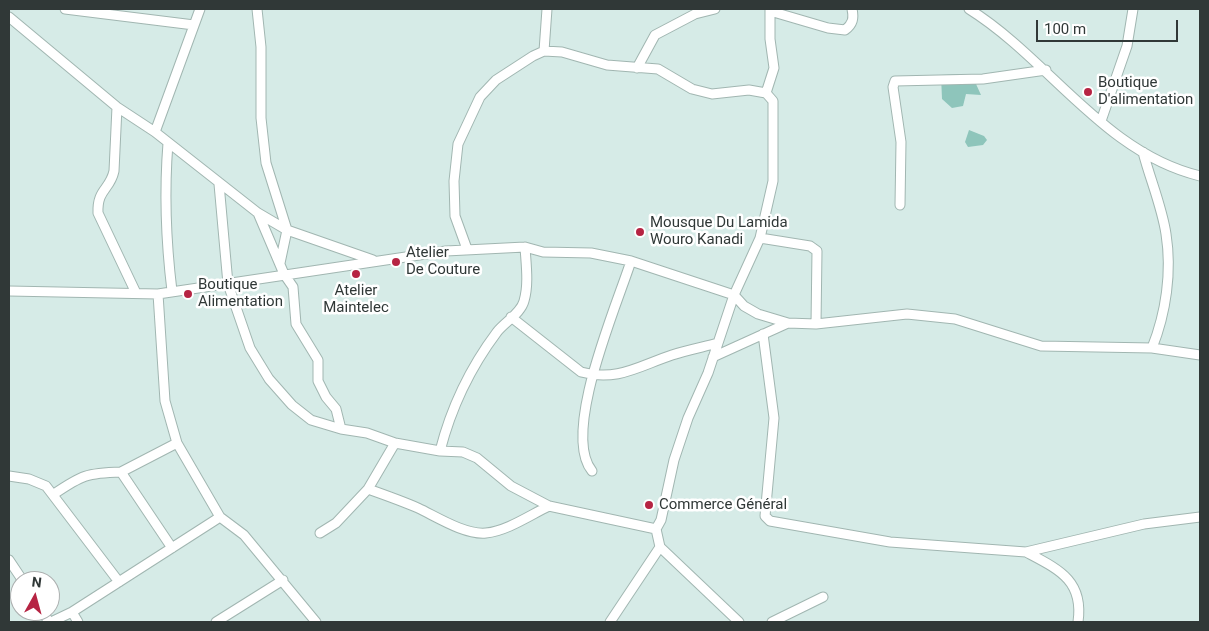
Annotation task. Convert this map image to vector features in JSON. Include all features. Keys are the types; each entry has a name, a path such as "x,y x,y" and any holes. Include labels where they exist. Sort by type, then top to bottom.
{"street":[{"path":"65,9 194,25"},
{"path":"155,132 200,9"},
{"path":"257,9 261,47 261,118 266,163 287,230 280,263"},
{"path":"544,51 547,9"},
{"path":"637,68 655,35 695,14 714,9"},
{"path":"766,93 774,68 770,39 770,10 828,28 845,30 851,26 853,19 852,9"},
{"path":"969,9 1046,70 1101,121 1142,152 1170,167 1200,176"},
{"path":"1101,121 1127,46 1133,9"},
{"path":"9,17 117,106 155,132 258,213 287,230 374,260"},
{"path":"467,249 455,216 454,181 458,144 480,97 489,86 533,56 544,51 562,52 608,65 658,69 692,89 712,94 749,90 766,93 773,101 773,181 760,238 734,295 713,357 697,395 674,460 661,520 656,529 660,546 738,622"},
{"path":"900,205 901,142 893,87 895,81 983,79 1046,70"},
{"path":"117,106 113,178 102,191 98,201 98,213 136,293"},
{"path":"168,142 165,180 166,230 172,292"},
{"path":"1142,152 1163,219 1168,254 1163,314 1152,348"},
{"path":"219,184 228,284 250,348 269,379 292,405 311,420 341,430 367,433 396,443 440,451 463,452 476,458 511,486 549,506 656,529"},
{"path":"258,213 284,274 293,287 296,324 318,360 318,380 326,396 336,408 341,430"},
{"path":"760,238 810,246 817,251 816,324"},
{"path":"440,451 448,421 460,392 498,331 524,302 527,286 524,247"},
{"path":"9,291 158,294 374,260 467,249 524,247 543,252 591,253 631,261 734,295 744,306 758,314 788,323 816,324 907,314 955,319 1041,346 1152,348 1200,355"},
{"path":"592,471 581,440 586,401 631,261"},
{"path":"158,294 165,401 178,443 220,517 244,535 316,622"},
{"path":"511,317 581,372 593,376 619,375 673,354 718,343"},
{"path":"713,357 788,323"},
{"path":"763,334 774,418 766,509 766,516 770,521 890,542 1026,552 1144,524 1200,517"},
{"path":"54,494 77,478 91,473 121,472 178,443"},
{"path":"320,533 336,523 368,489 396,443"},
{"path":"121,472 172,548"},
{"path":"9,476 38,482 46,486 54,494 119,582"},
{"path":"368,489 418,508 450,524 477,533 487,534 549,506"},
{"path":"50,622 72,612 220,517"},
{"path":"610,622 660,546"},
{"path":"1026,552 1056,568 1071,583 1079,596 1078,622"},
{"path":"9,560 16,571"},
{"path":"216,622 283,580"},
{"path":"772,622 823,597"},
{"path":"72,612 78,622"}],"green space":[{"path":"964,74 976,84 981,95 966,94 963,106 952,108 942,99 941,75"},
{"path":"969,130 984,136 987,140 983,145 968,147 965,142"}],"place":[{"name":"Boutique D'alimentation","path":"1088,92"},
{"name":"Mousque Du Lamida Wouro Kanadi","path":"640,232"},
{"name":"Atelier De Couture","path":"396,262"},
{"name":"Atelier Maintelec","path":"356,274"},
{"name":"Boutique Alimentation","path":"188,294"},
{"name":"Commerce Général","path":"649,505"}]}
